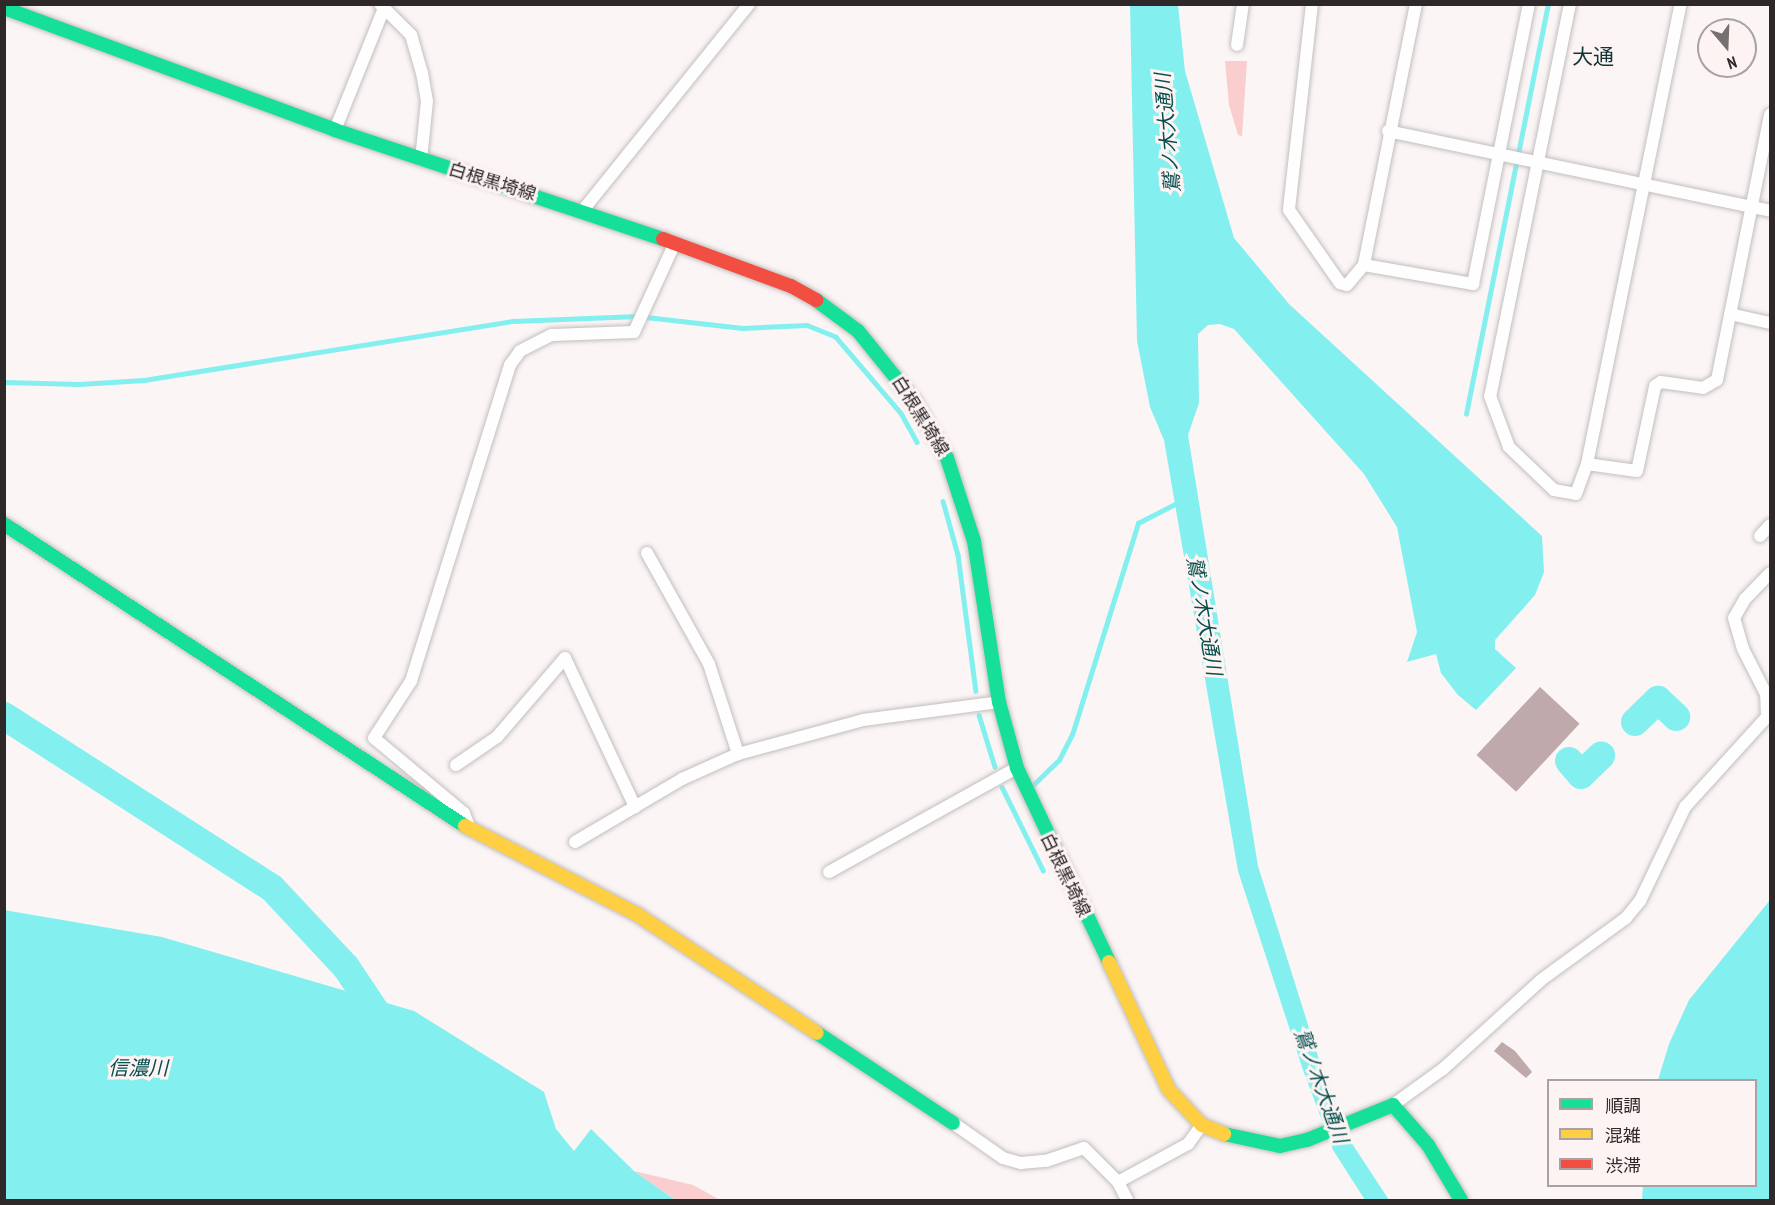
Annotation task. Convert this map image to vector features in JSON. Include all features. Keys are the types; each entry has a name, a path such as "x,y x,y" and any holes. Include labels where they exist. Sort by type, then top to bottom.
{"main road":[{"name":"白根黒埼線","path":"4,8 335,130 421,160 583,210 791,286 828,307 858,331 913,399 945,451 966,507 999,702 1017,768 1169,1090 1202,1125 1262,1144 1280,1146 1307,1140 1393,1105"},
{"path":"4,524 470,829 638,915 953,1123"},
{"path":"1393,1105 1422,1137 1461,1200"}],"street":[{"path":"583,210 749,4"},
{"path":"1237,45 1243,4"},
{"path":"1312,4 1289,210 1340,283 1347,285 1364,265 1388,131 1416,4"},
{"path":"1364,265 1473,284 1529,4"},
{"path":"1570,4 1490,396 1509,447 1554,490 1576,494 1587,464 1682,4"},
{"path":"335,130 382,7 411,35 422,73 427,100 421,160"},
{"path":"1587,464 1637,471 1655,386 1661,382 1703,388 1716,380 1770,114"},
{"path":"1388,131 1770,211"},
{"path":"470,829 465,813 374,738 411,681 510,365 520,351 552,335 634,332 674,245"},
{"path":"1730,314 1770,323"},
{"path":"1760,536 1770,525"},
{"path":"647,553 709,664 738,754"},
{"path":"1393,1105 1443,1069 1540,980 1626,918 1640,901 1685,807 1767,717 1766,694 1743,649 1734,618 1745,599 1770,573"},
{"path":"456,765 497,736 565,658 635,807"},
{"path":"575,842 682,779 738,754 862,720 999,702"},
{"path":"829,872 1017,768"},
{"path":"953,1123 1003,1158 1021,1163 1046,1161 1084,1148 1118,1182 1127,1200"},
{"path":"1118,1182 1188,1144 1202,1125"}],"shaded area":[{"path":"1225,61 1247,61 1242,136 1238,135 1229,105"},
{"path":"634,1171 693,1185 720,1200 675,1200"}],"water":[{"name":"鷲ノ木大通川","path":"1130,5 1178,5 1185,71 1234,238 1289,304 1542,536 1544,572 1535,595 1495,640 1495,649 1516,668 1476,710 1458,695 1441,673 1436,654 1407,662 1417,632 1397,527 1364,474 1234,329 1220,324 1208,325 1198,334 1199,403 1188,435 1258,866 1321,1066 1351,1142 1389,1200 1365,1200 1333,1150 1303,1070 1238,871 1164,440 1150,407 1137,341"},
{"path":"1770,900 1770,1200 1642,1200 1643,1187 1757,1187 1757,1079 1658,1079 1669,1044 1689,1000"},
{"name":"信濃川","path":"4,910 162,937 414,1011 544,1092 556,1129 574,1151 591,1129 634,1171 675,1200 5,1200"}],"building":[{"path":"1540,687 1579,724 1516,792 1477,755"},
{"path":"1502,1042 1515,1051 1532,1072 1526,1078 1494,1051"}],"waterway":[{"path":"1466,414 1548,4"},
{"path":"4,382 79,384 144,380 514,321 637,316 742,328 807,325 836,337 901,413 917,442"},
{"path":"943,501 958,555 976,691"},
{"path":"1034,784 1059,760 1072,735 1138,523 1179,502"},
{"path":"1635,722 1658,700 1676,717"},
{"path":"979,715 995,767"},
{"name":"信濃川","path":"4,716 272,888 346,967 388,1030"},
{"path":"1569,761 1581,775 1601,756"},
{"path":"1002,787 1043,870"}],"traffic: fast":[{"path":"4,8 335,130 663,239"},
{"path":"816,300 858,331 913,399 947,458 974,541 999,702 1017,768 1109,962"},
{"path":"4,524 465,826"},
{"path":"817,1033 953,1123"},
{"path":"1224,1134 1280,1146 1307,1140 1393,1105 1428,1145 1461,1200"}],"traffic: slow":[{"path":"465,826 638,915 817,1033"},
{"path":"1109,962 1169,1090 1202,1125 1224,1134"}],"traffic: jam":[{"path":"663,239 791,286 816,300"}],"district":[{"name":"大通","path":"1593,57"}]}
